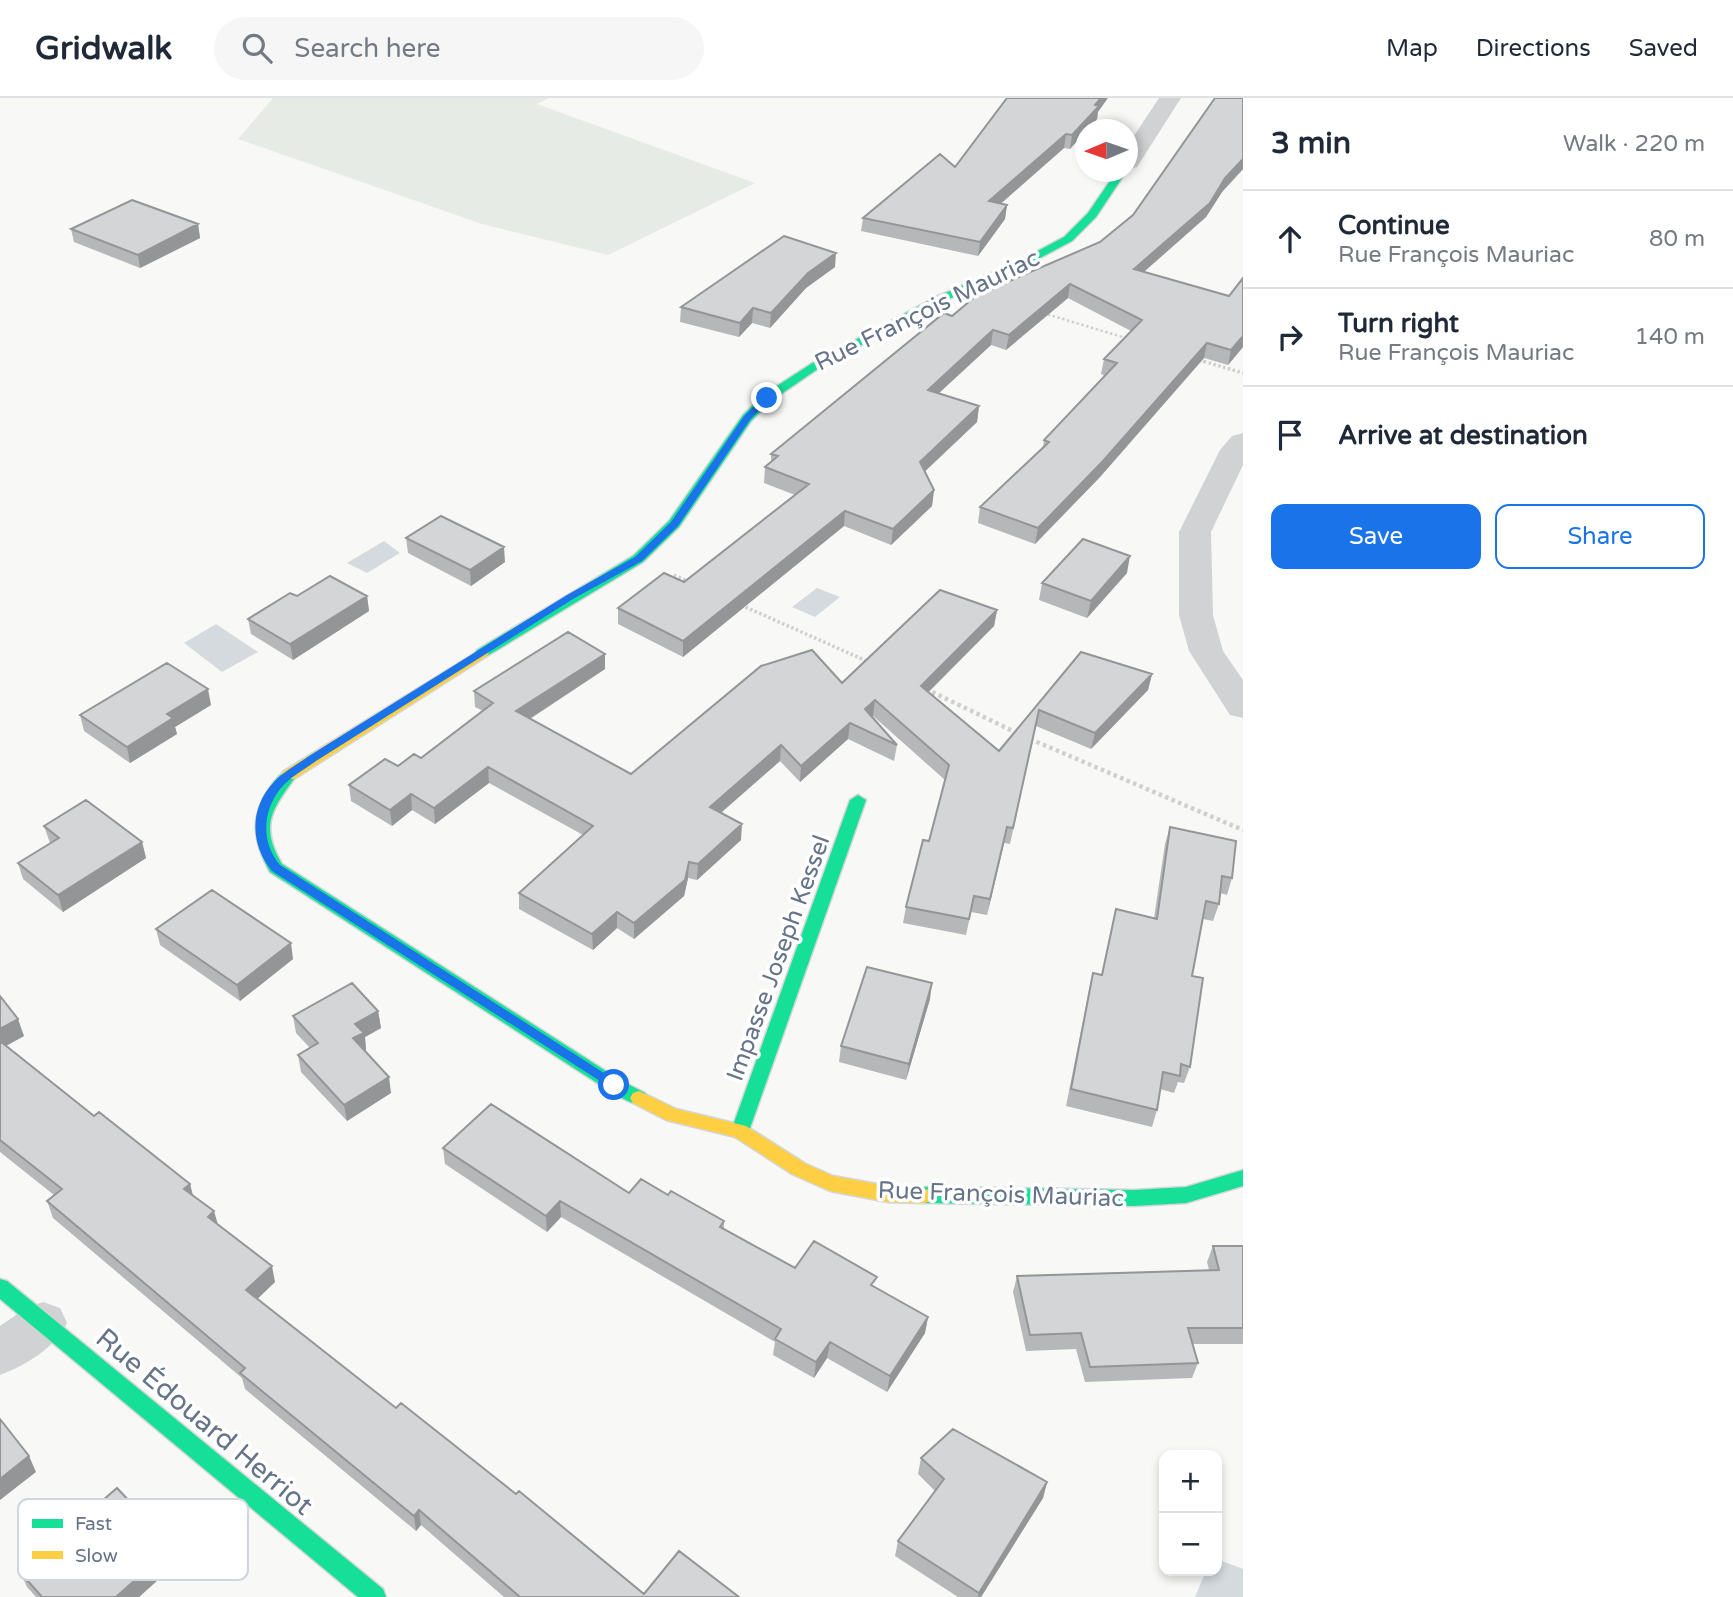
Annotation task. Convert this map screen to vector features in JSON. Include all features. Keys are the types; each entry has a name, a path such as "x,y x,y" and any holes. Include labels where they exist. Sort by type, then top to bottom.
{"street":[{"path":"1138,147 1170,98"},
{"name":"Rue François Mauriac","path":"1114,182 1092,215 1068,239 1021,264 940,299 818,363 767,398 747,418 674,524 638,559 570,597 293,772 277,785 262,812 260,837 265,856 276,868 614,1085 673,1115 740,1131 799,1169 830,1183 888,1194 1024,1199 1186,1195 1243,1178"},
{"path":"1243,442 1235,450 1195,532 1195,546 1196,615 1206,651 1243,707"},
{"name":"Impasse Joseph Kessel","path":"740,1131 858,800"},
{"name":"Rue Édouard Herriot","path":"0,1287 375,1597"},
{"path":"0,1353 43,1323"}],"path":[{"path":"1042,313 1136,341"},
{"path":"1189,357 1243,373"},
{"path":"638,559 700,586"},
{"path":"737,603 873,664"},
{"path":"922,688 1009,730 1243,830"}],"shaded area":[{"path":"273,98 549,98 537,104 755,183 608,255 482,224 238,139"},
{"path":"384,541 400,553 367,573 347,563"},
{"path":"817,588 840,597 815,617 792,607"},
{"path":"216,624 258,652 222,672 184,643"},
{"path":"1222,1561 1243,1569 1243,1597 1195,1597 1204,1576 1222,1576"}],"building":[{"path":"1007,98 1101,98 1095,105 1099,106 1087,119 1075,119 1075,132 1072,135 1066,134 989,201 1007,205 980,242 863,218 940,154 955,167"},
{"path":"1215,98 1243,98 1243,159 1225,178 1210,203 1134,269 1229,296 1243,278 1243,336 1231,350 1207,343 1103,461 1038,528 980,507 1049,442 1044,440 1117,363 1104,359 1142,320 1070,284 1009,335 993,330 928,390 979,406 920,462 934,490 893,529 845,511 683,641 618,608 664,573 684,582 809,484 765,467 778,456 771,454 944,313 952,316 977,295 1100,242 1133,215"},
{"path":"132,200 198,224 138,255 71,229"},
{"path":"784,236 836,253 808,273 771,313 753,308 740,323 681,307"},
{"path":"441,516 504,547 470,570 406,538"},
{"path":"1083,539 1130,556 1091,601 1042,583"},
{"path":"330,576 367,596 290,644 248,619 290,593 297,596"},
{"path":"940,590 997,610 921,686 999,751 1081,652 1152,674 1095,733 1039,710 1013,828 1007,827 990,899 974,896 969,919 906,907 923,840 929,841 949,765 875,700 865,709 897,745 850,723 801,766 781,745 710,807 742,824 698,864 689,862 685,880 634,923 617,912 592,934 519,893 593,826 488,767 434,808 411,794 390,810 349,785 385,759 398,766 414,754 421,758 493,703 474,691 568,632 605,654 516,711 631,774 761,666 812,650 842,683"},
{"path":"167,663 208,689 167,714 173,718 127,747 80,715"},
{"path":"86,800 142,842 58,895 18,863 59,838 44,826"},
{"path":"1170,827 1236,841 1232,878 1222,876 1219,904 1206,901 1192,976 1203,978 1190,1067 1181,1064 1180,1076 1163,1072 1157,1110 1071,1089 1093,973 1102,975 1116,909 1157,919"},
{"path":"212,890 291,943 237,985 156,929"},
{"path":"867,967 932,983 909,1064 841,1046"},
{"path":"352,983 378,1011 355,1024 364,1033 353,1038 389,1077 344,1105 298,1055 318,1043 293,1016"},
{"path":"0,996 18,1019 0,1029"},
{"path":"0,1041 94,1116 99,1112 190,1184 184,1189 214,1211 208,1217 272,1266 246,1290 396,1408 401,1403 516,1494 519,1491 644,1594 679,1551 739,1597 520,1597 419,1510 414,1516 240,1373 245,1368 47,1201 62,1189 0,1140"},
{"path":"491,1104 629,1193 641,1179 668,1195 671,1191 724,1221 720,1227 795,1268 814,1241 877,1277 871,1285 928,1317 890,1376 830,1342 816,1362 775,1339 781,1329 560,1201 546,1216 443,1148"},
{"path":"1213,1246 1243,1246 1243,1328 1188,1328 1198,1363 1090,1367 1081,1333 1030,1335 1017,1276 1219,1270"},
{"path":"0,1419 29,1456 0,1479"},
{"path":"953,1429 1047,1482 979,1593 898,1541 944,1479 921,1458"},
{"path":"117,1488 127,1499 104,1499"},
{"path":"27,1580 135,1580 116,1597 42,1597"}],"traffic: fast":[{"path":"482,653 638,559 674,524 747,418 767,398 818,364 940,299 1021,264 1068,239 1092,215 1114,182"},
{"path":"289,775 272,796 263,819 264,843 276,868 614,1085 639,1098"},
{"path":"740,1131 858,800"},
{"path":"925,1195 1134,1198 1186,1195 1243,1178"},
{"path":"0,1287 375,1597"}],"traffic: slow":[{"path":"289,775 482,653"},
{"path":"639,1098 672,1115 740,1131 799,1169 830,1183 888,1194 925,1195"}],"route":[{"path":"614,1085 276,868 265,856 260,837 262,812 277,785 313,758 570,597 638,559 674,524 747,418 767,398"}]}
